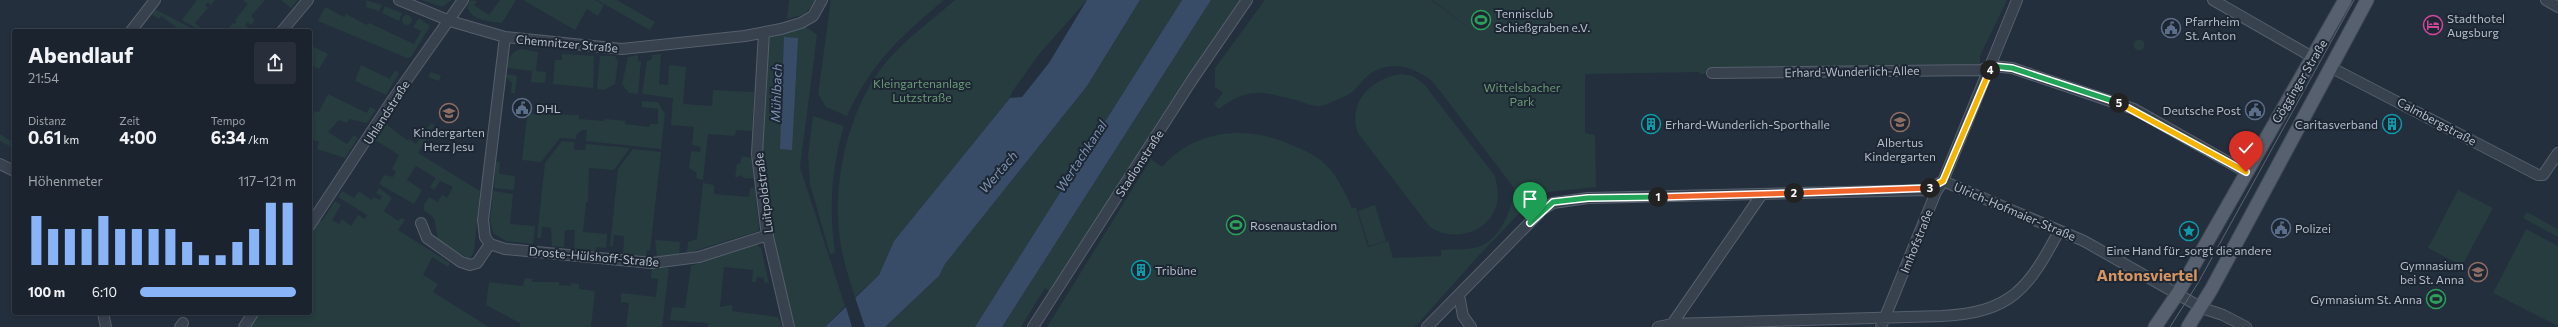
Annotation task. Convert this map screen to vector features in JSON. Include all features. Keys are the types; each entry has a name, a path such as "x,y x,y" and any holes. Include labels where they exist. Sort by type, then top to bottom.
{"main road":[{"name":"Gögginger Straße","path":"2159,324 2246,172 2314,58 2345,0"},
{"name":"Gögginger Straße","path":"2188,327 2202,308 2367,0"}],"street":[{"path":"133,29 155,0"},
{"path":"284,29 308,0"},
{"name":"Chemnitzer Straße","path":"399,0 450,21 505,37 553,44 622,49 764,32 801,24 813,16 822,0"},
{"name":"Uhlandstraße","path":"312,222 391,102 450,21 463,0"},
{"name":"Stadionstraße","path":"1033,327 1192,80 1247,0"},
{"name":"Imhofstraße","path":"1883,323 1936,192 1943,181 1992,66 2017,0"},
{"path":"2213,0 2314,58"},
{"path":"2546,0 2558,7"},
{"name":"Luitpoldstraße","path":"764,32 757,154 768,235 789,327"},
{"path":"421,223 427,238 461,262 470,265 477,263 490,244 485,237 483,220 505,37"},
{"name":"Erhard-Wunderlich-Allee","path":"1712,73 1981,70 1992,66 2012,68 2119,103 2246,172"},
{"name":"Calmbergstraße","path":"2330,67 2538,175 2543,175 2558,153"},
{"path":"0,164 12,170"},
{"name":"Ulrich-Hofmaier-Straße","path":"1459,295 1543,209 1553,202 1588,198 1928,190 1943,181 2084,240 2202,308 2223,314 2246,327"},
{"path":"1671,326 1762,194"},
{"path":"1658,327 1883,323 1968,314 1981,311 2009,299 2029,281 2059,230"},
{"name":"Droste-Hülshoff-Straße","path":"490,244 505,249 652,263 699,257 768,235"},
{"path":"1428,327 1459,295"},
{"path":"1459,295 1463,316 1471,327"},
{"path":"103,315 106,327"},
{"path":"244,327 252,315"}],"green space":[{"path":"197,0 215,0 211,5 208,2 205,5 208,8 195,23 201,28 200,29 197,29 182,20"},
{"path":"243,0 265,0 251,16 255,20 251,25 248,22 245,25 249,28 248,29 228,29 233,23 235,24 237,22 235,20 248,4"},
{"path":"281,0 298,0 291,8"},
{"path":"365,0 382,5 379,11 366,7 367,3"},
{"path":"422,0 452,0 442,7"},
{"path":"470,0 477,1 474,5 489,15 500,0 516,0 502,23 477,18 469,12 467,7"},
{"path":"523,0 595,0 604,5 598,16 587,9 575,30"},
{"path":"597,0 617,0 655,22 650,30"},
{"path":"789,0 816,0 805,14 787,19"},
{"name":"Kleingartenanlage Lutzstraße","path":"831,0 944,0 914,26 877,65 847,116 826,107 818,94"},
{"name":"Kleingartenanlage Lutzstraße","path":"955,0 1087,0 1040,53 1012,92 1010,98 894,241 879,275 855,297 842,251 838,203 840,177 852,126 861,102 873,80 887,61 911,37"},
{"path":"1140,0 1182,0 975,327 885,327 939,276 945,264 1087,86"},
{"path":"1211,0 1247,0 1054,294 1045,288 1021,327 1002,327"},
{"name":"Wittelsbacher Park","path":"1265,0 1431,0 1479,35 1432,0 2007,0 1980,56 1980,66 1802,73 1700,74 1699,72 1585,74 1585,133 1595,135 1596,187 1549,192 1535,197 1481,253 1415,327 1047,327 1151,159 1162,167 1176,154 1191,144 1224,134 1242,133 1277,139 1318,158 1334,174 1352,208 1356,208 1368,247 1388,241 1393,258 1441,256 1441,250 1467,249 1481,246 1488,242 1500,229 1508,213 1514,188 1434,83 1427,77 1411,69 1395,66 1378,69 1370,74 1349,94 1322,106 1312,105 1276,95 1257,93 1239,97 1219,109 1214,104 1223,93 1215,87 1215,68"},
{"path":"385,6 402,13 399,21 382,13"},
{"path":"325,7 344,17 346,14 367,25 369,23 414,44 421,31 413,27 419,18 430,26 411,57 407,58 318,21"},
{"path":"155,9 191,28 174,29 176,27 161,16 159,19 151,14"},
{"path":"407,15 412,20 407,25 402,20"},
{"path":"802,24 817,35 800,167 845,306 825,327 789,327 757,154 764,32"},
{"path":"2137,40 2141,40 2143,41 2143,49 2137,50 2134,47 2134,43"},
{"path":"312,46 328,54 319,69 312,66"},
{"path":"521,49 538,52 536,71 546,72 545,83 531,82 532,71 507,68 508,61 512,54"},
{"path":"562,54 594,56 593,88 553,84 555,60 562,60"},
{"path":"661,54 659,84 668,85 669,65 686,67 683,104 712,106 713,90 754,92 752,131 736,130 735,136 708,134 703,180 696,178 697,173 689,168 691,151 700,152 701,147 692,145 694,127 671,125 673,98 642,94 647,61 651,60 652,55"},
{"path":"638,55 638,61 641,61 638,94 629,93 622,84 628,57"},
{"path":"600,56 615,56 618,61 615,84 604,90 597,89"},
{"path":"361,65 390,79 395,70 399,73 386,95 355,81"},
{"path":"431,72 441,76 439,81 428,77"},
{"path":"506,74 517,76 515,93 511,93 512,83 506,77"},
{"path":"1401,74 1413,76 1424,84 1495,176 1498,193 1497,204 1493,214 1478,229 1468,233 1448,234 1429,226 1358,133 1355,122 1356,111 1364,94 1380,81"},
{"path":"328,94 367,113 370,107 376,110 367,123 349,119 347,123 339,120 328,132 347,144 354,135 358,138 345,158 317,149 319,142 312,140 312,115 314,111 319,112"},
{"path":"642,101 658,102 665,114 661,149 586,141 587,130 582,130 576,135 576,139 560,138 541,162 522,160 528,110 533,114 579,115 579,119 625,121 625,124 649,127 650,124 658,124 658,109 642,107"},
{"path":"813,116 844,126 836,158 832,189 832,221 835,253 830,254 810,184 808,156"},
{"path":"431,123 435,125 418,153 480,191 474,251 470,258 467,258 438,240 434,218 424,210 424,205 429,197 438,202 442,195 447,198 453,187 440,181 434,190 430,187 436,178 416,166 407,180 422,190 414,204 379,184 384,175 393,177 396,172 392,169 399,155 375,140 386,124 407,140 409,139 416,144"},
{"path":"0,134 12,142 12,146 11,147 0,141"},
{"path":"562,141 574,142 574,150 585,150 586,144 630,148 614,170 589,168 588,202 586,202 583,232 607,234 606,248 596,247 596,251 574,248 575,230 565,230 564,247 552,246 551,228 542,227 541,238 537,238 545,163"},
{"path":"633,149 661,152 650,251 647,250 646,257 623,254 624,236 614,235 613,246 610,246 618,169"},
{"path":"742,156 753,158 754,179 744,178 741,175 735,178 737,164 740,164"},
{"path":"496,162 500,162 499,174 515,176 514,190 494,188"},
{"path":"703,183 714,185 714,194 749,197 750,188 755,187 759,231 687,253 688,242 697,239"},
{"path":"379,188 392,198 384,211 398,221 401,218 405,220 398,230 450,263 448,267 432,257 423,275 438,284 433,292 489,327 244,327 252,315 312,315 312,222 315,217 322,221 335,201 341,205 332,220 339,224 342,219 351,226 358,215 365,219 367,215 338,197 342,191 354,198 359,191 371,200 374,197 380,200 382,196 376,193"},
{"path":"2458,190 2493,208 2462,266 2428,248"},
{"path":"493,191 513,194 510,224 535,226 533,244 506,241 494,234 490,222"},
{"path":"1375,205 1386,241 1369,246 1358,211"},
{"path":"2527,212 2558,229 2558,237 2523,218"},
{"path":"2526,229 2558,246 2558,326 2493,293"},
{"path":"655,240 680,242 679,255 657,257"},
{"path":"755,243 761,248 769,283 764,282 764,278 757,277 756,282 752,282 753,270 724,267 720,307 732,305 732,311 778,317 782,327 708,327 708,323 670,320 672,307 685,308 691,266"},
{"path":"652,268 669,268 662,327 626,327 629,303 621,302 621,293 656,297 658,279 651,278"},
{"path":"525,278 533,279 532,282 559,282 559,285 571,286 571,283 579,284 579,289 595,291 591,327 520,327 520,323 486,305 489,282 523,286"}],"water":[{"name":"Wertach","path":"1087,0 1140,0 1087,86 945,264 939,276 885,327 825,327 879,275 894,241 1010,98 1022,97 1049,63"},
{"path":"1182,0 1211,0 1002,327 975,327"},
{"path":"784,37 798,38 792,150 780,149"}],"pier":[{"path":"855,295 865,327 852,327 845,304"}],"tram line":[{"path":"2170,327 2198,283 2354,0"}],"place":[{"name":"Tennisclub Schießgraben e.V.","path":"1481,20"},
{"name":"Stadthotel Augsburg","path":"2433,25"},
{"name":"Pfarrheim St. Anton","path":"2171,28"},
{"name":"DHL","path":"522,108"},
{"name":"Deutsche Post","path":"2255,110"},
{"name":"Kindergarten Herz Jesu","path":"449,113"},
{"name":"Albertus Kindergarten","path":"1900,122"},
{"name":"Erhard-Wunderlich-Sporthalle","path":"1651,124"},
{"name":"Caritasverband","path":"2392,124"},
{"name":"Rosenaustadion","path":"1236,225"},
{"name":"Polizei","path":"2281,228"},
{"name":"Eine Hand für_sorgt die andere","path":"2189,231"},
{"name":"Tribüne","path":"1141,270"},
{"name":"Gymnasium bei St. Anna","path":"2478,272"},
{"name":"Gymnasium St. Anna","path":"2436,299"}],"district":[{"name":"Antonsviertel","path":"2147,274"}],"route":[{"path":"1530,223 1543,209 1553,202 1588,198 1928,190 1943,181 1992,66 2012,68 2134,109 2246,172"}],"water label":[{"name":"Mühlbach","path":"776,93"},
{"name":"Wertachkanal","path":"1081,156"}]}
